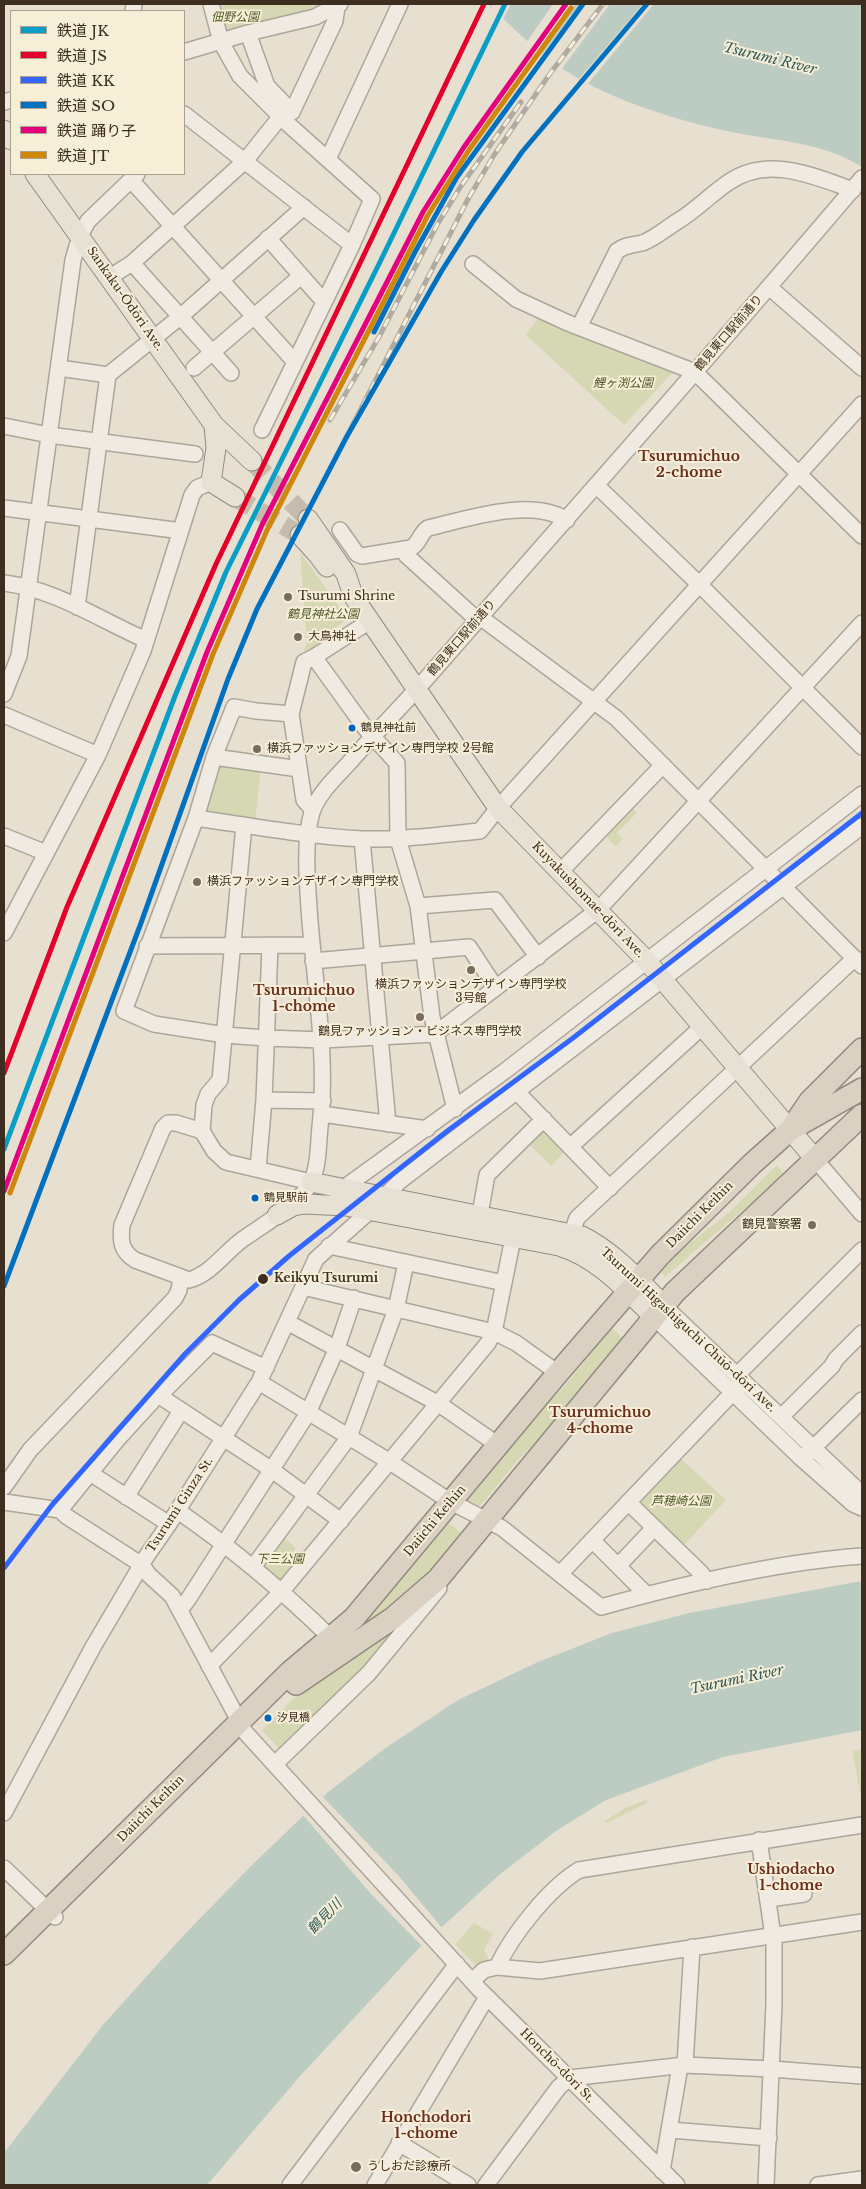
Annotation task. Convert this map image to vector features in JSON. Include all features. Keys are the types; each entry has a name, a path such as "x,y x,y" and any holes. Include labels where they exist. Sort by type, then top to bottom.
{"highway":[{"path":"790,1130 810,1101 862,1048"},
{"name":"Daiichi Keihin","path":"4,1969 52,1914 242,1727 290,1672 354,1618 558,1373 660,1255 752,1164 790,1130 862,1089"},
{"name":"Daiichi Keihin","path":"242,1727 308,1674 354,1646 393,1618 438,1579 675,1292 862,1115"},
{"name":"Daiichi Keihin","path":"4,1954 52,1914"}],"main road":[{"name":"Sankaku-Ōdōri Ave.","path":"36,175 214,425"},
{"path":"214,425 252,461"},
{"path":"214,425 216,448 211,482 236,497"},
{"name":"Kuyakushomae-dōri Ave.","path":"304,527 346,574 353,595 498,808 646,960 815,1159"},
{"path":"311,1182 320,1194 346,1206"},
{"name":"Tsurumi Higashiguchi Chūō-dōri Ave.","path":"311,1182 480,1214 515,1229"},
{"path":"277,1215 293,1206 305,1204 346,1206"},
{"name":"Tsurumi Higashiguchi Chūō-dōri Ave.","path":"346,1206 515,1229 569,1240 584,1255 634,1286 659,1311"}],"street":[{"path":"211,4 221,42 240,76 281,116 372,198 352,245 262,430"},
{"path":"328,159 400,4"},
{"path":"248,33 267,86 292,112 336,21 338,5"},
{"path":"185,52 248,33 315,17 338,5"},
{"path":"110,278 132,263 245,162 281,116"},
{"path":"186,119 352,245"},
{"path":"579,327 616,251 628,244 645,241 678,222 730,181 742,175 767,168 797,171 858,184"},
{"path":"4,694 19,656 73,260 80,236 88,221 134,177 173,226 295,362"},
{"name":"鶴見東口駅前通り","path":"311,1182 317,1159 322,1107 323,1040 313,961 308,892 308,835 312,810 330,783 417,689 597,486 858,184"},
{"path":"59,368 108,374 180,316 304,207"},
{"path":"268,238 319,296 325,299"},
{"path":"132,263 231,373"},
{"path":"472,264 516,298 579,327 695,372 862,536"},
{"path":"194,368 301,276"},
{"path":"769,287 862,368"},
{"path":"77,607 108,374"},
{"path":"196,818 308,835 362,838 398,839 480,832 498,808 862,404"},
{"path":"4,426 99,443 195,454"},
{"path":"4,933 10,909 46,853 98,755 146,640 192,495 197,488 211,482"},
{"path":"597,486 700,585 862,747"},
{"path":"4,508 174,530"},
{"path":"340,530 359,556 414,546 428,528 473,518 532,509 552,512 567,520"},
{"path":"405,549 406,555 472,615 480,617 616,718 859,962 738,1068 577,1218 569,1240"},
{"path":"4,584 29,587 77,607 146,640"},
{"path":"312,810 304,800 291,714 304,662 370,621"},
{"path":"291,714 234,707 214,757 196,818 124,1011 154,1024 224,1035 323,1040 435,1034 598,910 862,623"},
{"path":"314,657 372,737 397,763 398,839 418,906 432,1018 455,1109"},
{"path":"4,715 98,755"},
{"path":"214,757 299,769"},
{"path":"560,872 663,765"},
{"path":"345,1187 505,1071 862,794"},
{"path":"202,1131 176,1122 168,1123 163,1128 126,1216 120,1235 122,1246 127,1255 135,1260 189,1280 204,1274 242,1240 300,1197 311,1182 226,1162 214,1151 202,1131 204,1105 208,1094 220,1080 244,825"},
{"name":"Tsurumi Ginza St.","path":"4,1813 93,1647 142,1564 178,1511 263,1375 316,1258 371,1210 400,1181 517,1089 862,826"},
{"path":"4,836 46,853"},
{"path":"362,838 388,1124"},
{"path":"418,906 495,900 538,957"},
{"path":"147,946 312,945"},
{"path":"258,1169 264,1100 270,946"},
{"path":"313,961 469,947 496,988"},
{"path":"571,1146 703,1026"},
{"path":"505,1071 517,1089 544,1120 610,1188"},
{"path":"264,1100 322,1107 388,1124 427,1129"},
{"path":"480,1214 487,1175 544,1120"},
{"name":"Kuyakushomae-dōri Ave.","path":"815,1159 862,1214"},
{"path":"209,1666 282,1591 438,1404 494,1332 515,1229"},
{"path":"329,1246 504,1283"},
{"path":"560,1574 733,1393 740,1378 862,1250"},
{"path":"253,1567 349,1437 396,1309 406,1263"},
{"path":"4,1487 30,1450 175,1298 179,1290 181,1278"},
{"path":"303,1287 494,1332 516,1343 558,1373"},
{"path":"180,1610 308,1412 337,1348 354,1298"},
{"name":"Tsurumi Higashiguchi Chūō-dōri Ave.","path":"659,1311 740,1378 781,1417 813,1448 860,1505"},
{"name":"Tsurumi Higashiguchi Chūō-dōri Ave.","path":"659,1311 733,1393 802,1459 860,1505"},
{"path":"287,1322 438,1404 498,1445"},
{"path":"781,1417 832,1366 836,1359 862,1332"},
{"path":"4,1502 60,1510 117,1440 158,1395 164,1392 212,1344 263,1375 308,1412 451,1502 481,1528 502,1528 600,1607 707,1581 827,1558 862,1556"},
{"path":"158,1395 272,1470 341,1521"},
{"path":"802,1459 862,1400"},
{"path":"126,1496 181,1411"},
{"path":"90,1473 169,1524"},
{"path":"628,1502 707,1581"},
{"name":"Honchō-dōri St.","path":"60,1510 66,1516 142,1564 149,1575 172,1596 242,1727 486,1997 570,2078 662,2176 677,2185"},
{"path":"178,1511 224,1544 282,1591 331,1638"},
{"path":"275,1764 369,1673 440,1586 481,1528"},
{"path":"618,1566 654,1528"},
{"path":"592,1540 647,1595"},
{"path":"497,1967 515,1935 563,1880 579,1870 862,1825"},
{"path":"759,1840 774,1935 770,2138 766,2185"},
{"path":"4,1868 52,1914"},
{"path":"769,1899 804,1894"},
{"path":"472,1981 484,1970 497,1967 540,1971 862,1922"},
{"path":"662,2176 683,2066 692,1947"},
{"path":"297,2182 457,1964"},
{"path":"375,2185 486,1997"},
{"path":"486,2185 559,2087 570,2078 683,2066 772,2069 862,2076"},
{"path":"670,2130 770,2138"},
{"path":"399,2144 468,2185"},
{"path":"818,2185 862,2179"}],"green space":[{"name":"佃野公園","path":"215,4 330,4 317,12 222,35"},
{"name":"鯉ヶ渕公園","path":"538,318 672,373 624,425 526,335"},
{"name":"鶴見神社公園","path":"300,552 348,619 334,629 339,637 301,661 307,642"},
{"path":"219,761 261,766 255,823 202,816"},
{"path":"629,805 637,813 617,833 623,839 616,846 602,833"},
{"path":"544,1126 567,1149 551,1166 527,1142"},
{"path":"777,1165 785,1175 665,1277 659,1269 665,1263 727,1214"},
{"path":"612,1328 624,1339 551,1428 518,1460 481,1505 476,1506 466,1501 533,1416 563,1388"},
{"name":"芦穂崎公園","path":"679,1457 726,1500 683,1546 639,1505 639,1501"},
{"path":"446,1521 463,1534 425,1579 389,1613 353,1635"},
{"name":"下三公園","path":"281,1535 296,1548 293,1552 301,1559 280,1583 257,1565"},
{"path":"385,1635 389,1638 377,1656 280,1750 262,1730 295,1697 295,1692"},
{"path":"862,1749 862,1793 860,1794 853,1751"},
{"path":"646,1800 647,1803 607,1823 605,1821 625,1808"},
{"path":"474,1923 493,1934 484,1950 489,1960 478,1968 455,1944"}],"water":[{"name":"Tsurumi River","path":"488,4 862,4 862,167 848,159 819,148 697,124 628,102 585,82 555,64"},
{"path":"862,1581 862,1730 723,1757 606,1800 556,1831 499,1875 420,1947 301,2075 207,2185 4,2185 4,2153 103,2025 182,1937 252,1865 327,1793 384,1749 458,1700 538,1662 612,1633 689,1613"}],"pier":[{"path":"493,4 511,4 502,21 490,9"},
{"path":"553,4 575,4 540,55 526,43"},
{"path":"580,4 610,4 561,70 541,56"},
{"path":"643,4 654,4 587,85 578,80"},
{"path":"321,1795 398,1875 443,1929 423,1947 372,1895 302,1814"}],"tunnel":[{"path":"252,461 308,519"},
{"path":"235,497 300,535"}],"railway":[{"path":"346,438 468,199 494,155 549,75 603,4"},
{"path":"330,420 379,337 437,225 461,186 521,102"}],"rail line":[{"name":"JS","path":"4,1073 67,907 216,564 484,4"},
{"name":"JK","path":"4,1149 175,696 226,572 379,264 505,4"},
{"name":"踊り子","path":"4,1191 207,652 262,525 423,212 464,147 566,4"},
{"name":"SO","path":"374,332 415,252 457,177 583,4"},
{"name":"SO","path":"4,1286 141,923 228,679 257,609 346,438 441,272 474,220 522,152 647,4"},
{"name":"JT","path":"10,1193 213,654 268,528 428,215 469,150 571,8"},
{"name":"KK","path":"4,1568 52,1505 185,1354 239,1300 289,1256 446,1132 573,1038 862,813"}],"place":[{"name":"Tsurumi Shrine","path":"288,597"},
{"name":"大鳥神社","path":"298,637"},
{"name":"鶴見神社前","path":"352,728"},
{"name":"横浜ファッションデザイン専門学校 2号館","path":"257,749"},
{"name":"横浜ファッションデザイン専門学校","path":"197,882"},
{"name":"横浜ファッションデザイン専門学校 3号館","path":"471,970"},
{"name":"鶴見ファッション・ビジネス専門学校","path":"420,1017"},
{"name":"鶴見駅前","path":"255,1198"},
{"name":"鶴見警察署","path":"812,1225"},
{"name":"Keikyu Tsurumi","path":"263,1279"},
{"name":"汐見橋","path":"268,1718"},
{"name":"うしおだ診療所","path":"356,2167"}],"district":[{"name":"Tsurumichuo 2-chome","path":"689,466"},
{"name":"Tsurumichuo 1-chome","path":"304,1000"},
{"name":"Tsurumichuo 4-chome","path":"600,1422"},
{"name":"Ushiodacho 1-chome","path":"791,1878"},
{"name":"Honchodori 1-chome","path":"426,2126"}],"water label":[{"name":"鶴見川","path":"325,1917"}]}
